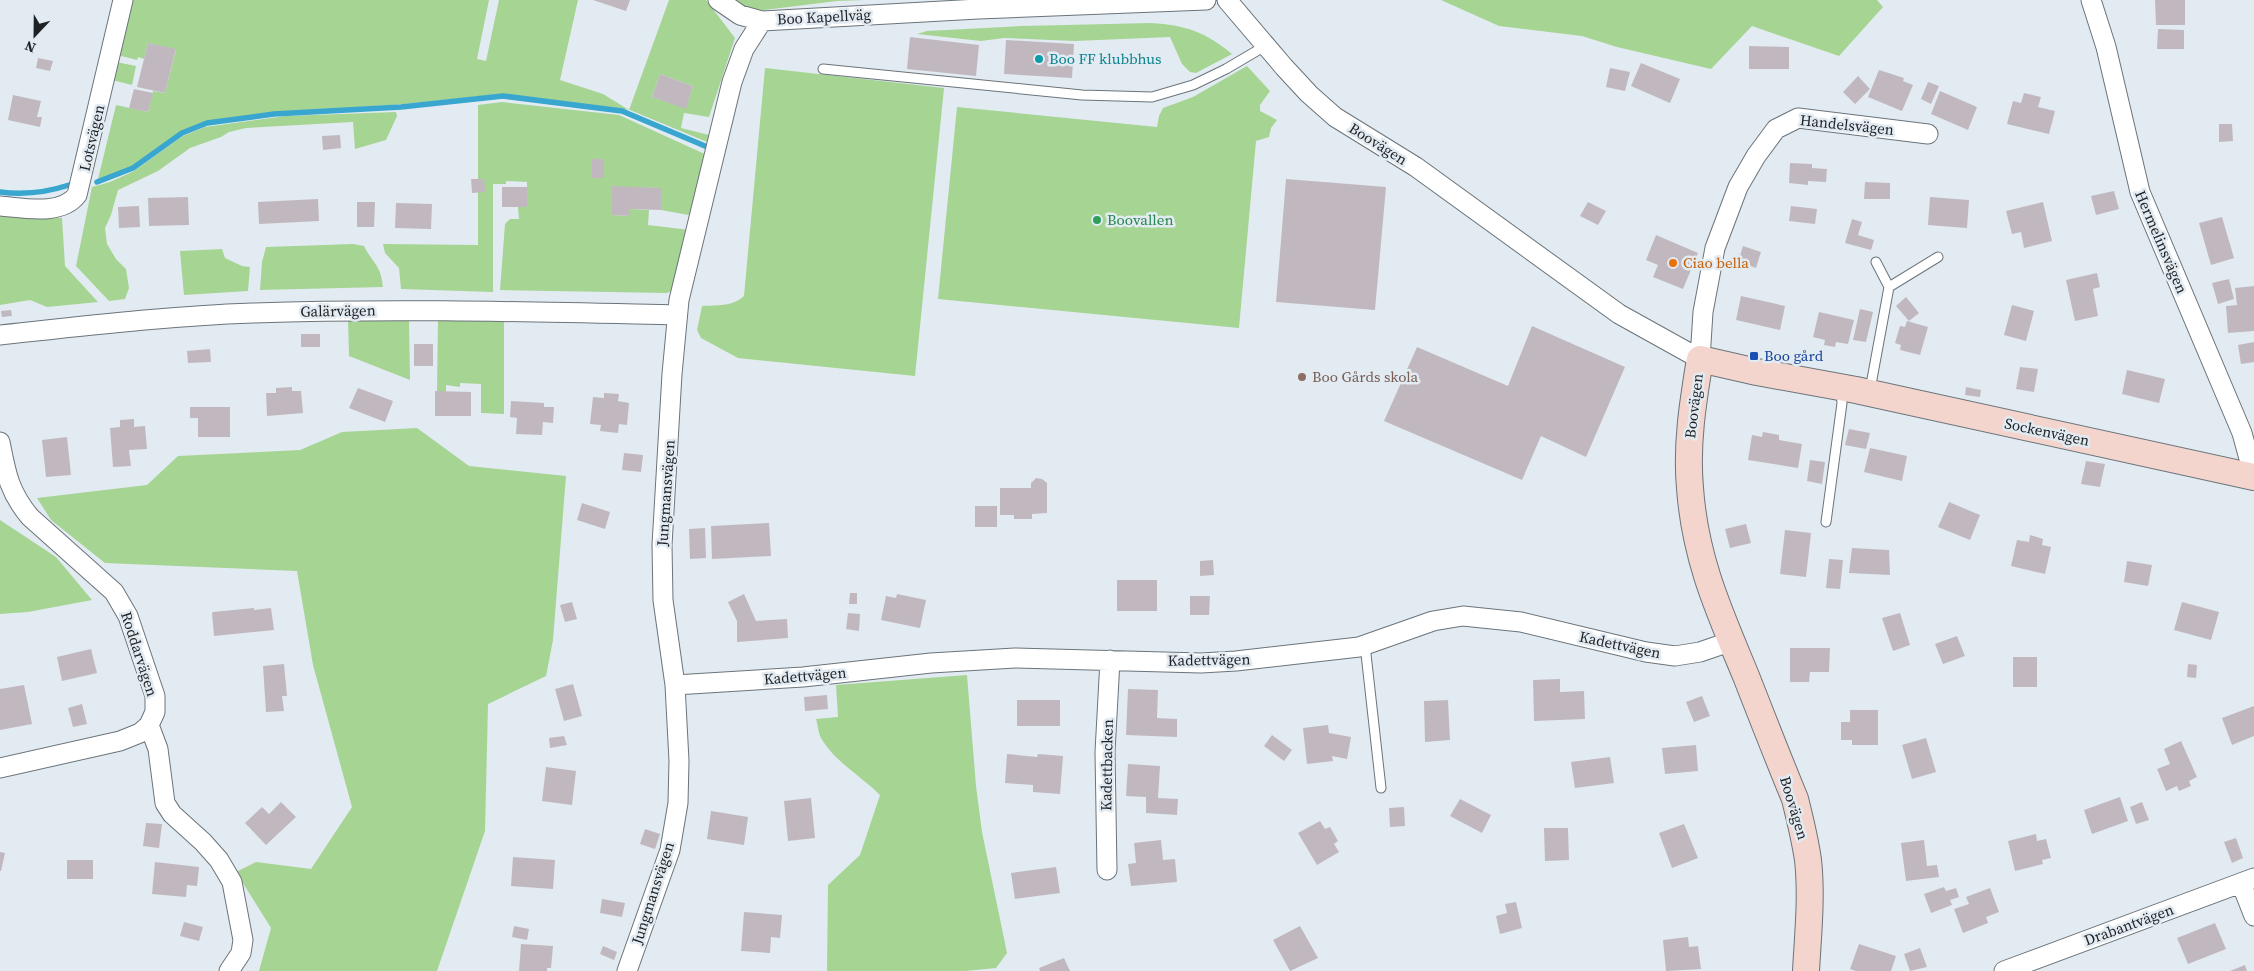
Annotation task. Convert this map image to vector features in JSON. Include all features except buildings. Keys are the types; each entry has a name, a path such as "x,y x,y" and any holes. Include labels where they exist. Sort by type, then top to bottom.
{"street":[{"name":"Lotsvägen","path":"0,206 51,208 71,203 77,195 123,0"},
{"name":"Boo Kapellväg","path":"718,0 740,15 762,21 968,9 1206,0"},
{"path":"1218,0 1227,0"},
{"name":"Boovägen","path":"1227,0 1309,94 1335,117 1416,167 1619,314 1700,359 1692,404 1689,441 1690,489 1695,531 1713,597 1795,799 1808,861 1810,901 1806,971"},
{"name":"Hermelinsvägen","path":"2091,0 2106,47 2140,192 2242,433 2254,477"},
{"name":"Jungmansvägen","path":"627,971 660,881 674,827 679,768 675,685 663,600 662,545 677,315 732,82 744,49 762,21"},
{"name":"Handelsvägen","path":"1700,359 1703,312 1715,248 1738,187 1756,156 1776,129 1798,118 1928,134"},
{"name":"Galärvägen","path":"0,336 114,322 260,313 388,310 677,315"},
{"name":"Sockenvägen","path":"1700,359 1757,372 1869,393 2254,477"},
{"name":"Roddarvägen","path":"0,442 7,477 11,490 19,504 30,517 114,592 128,616 155,696 155,712 149,725"},
{"name":"Kadettvägen","path":"675,685 803,677 931,663 1033,658 1236,661 1365,645 1433,621 1463,616 1521,622 1646,652 1675,656 1700,652 1732,641"},
{"name":"Kadettbacken","path":"1107,870 1105,752 1110,660"},
{"path":"0,768 120,741 140,733 149,725 158,749 165,803 172,814 219,860 232,882 243,940 241,953 229,971"},
{"path":"2248,880 2254,916"},
{"name":"Drabantvägen","path":"2004,971 2248,880"}],"lane":[{"path":"823,69 1082,95 1152,97 1192,85 1226,69 1266,46"},
{"path":"1889,287 1938,257"},
{"path":"1869,393 1889,287 1876,262"},
{"path":"1826,522 1842,403 1840,387"},
{"path":"1365,645 1381,788"}],"green space":[{"path":"131,0 489,0 477,59 486,61 499,0 578,0 560,80 603,94 629,110 501,94 404,104 270,113 204,122 177,134 132,166 104,179 98,179 116,105 148,112 153,91 165,93 176,50 148,43 144,59 138,57 137,60 117,55"},
{"path":"669,0 706,0 735,38 709,117 684,113 681,128 709,135 707,142 629,110","holes":["660,74 693,86 686,108 652,97"]},
{"path":"730,0 865,0 837,1 755,11"},
{"path":"1441,0 1877,0 1883,7 1839,56 1752,26 1711,69 1617,47 1582,36 1499,26"},
{"path":"1151,23 1194,31 1213,40 1232,54 1196,73 1190,72 1182,64 1170,37 1075,41 1004,38 981,41 917,34 927,31 1022,26"},
{"path":"116,62 136,66 132,85 112,80"},
{"name":"Boovallen","path":"1247,66 1270,91 1260,105 1260,111 1277,120 1271,128 1269,137 1256,141 1239,328 938,299 957,107 1157,127 1163,108 1193,97"},
{"path":"765,68 944,88 915,376 738,358 701,338 697,330 702,306 729,304 744,296"},
{"path":"502,102 619,115 707,155 694,216 661,210 661,188 612,187 612,215 630,216 630,209 649,210 648,225 690,230 673,290 667,293 500,290 505,224 510,219 519,219 518,207 527,207 527,182 506,181 506,184 493,184 493,292 401,289 399,268 385,253 383,244 478,245 478,105"},
{"path":"396,112 397,116 386,140 355,149 353,122 246,128 229,132 221,137 190,148 158,171 118,190 105,228 107,244 116,259 126,269 129,288 125,299 109,301 76,266 92,187 110,182 134,171 183,136 205,127 286,116"},
{"path":"0,214 62,218 65,266 98,302 47,307 30,300 0,305"},
{"path":"353,244 364,246 378,269 383,287 260,290 262,262 266,247"},
{"path":"222,249 225,258 242,266 250,267 248,291 184,295 180,251"},
{"path":"348,319 409,320 410,380 349,356"},
{"path":"438,319 504,321 504,414 481,413 481,384 460,383 460,387 446,385 446,392 437,392"},
{"path":"417,428 469,466 566,476 553,640 546,676 488,704 485,831 437,971 259,971 271,928 236,872 256,862 311,869 352,807 313,665 297,571 105,563 51,520 37,498 147,485 178,456 300,450 342,432"},
{"path":"0,520 56,557 92,600 28,612 0,614"},
{"path":"967,675 976,786 982,832 1007,953 996,968 965,971 827,971 828,885 860,855 880,795 840,761 826,746 820,736 816,719 838,717 836,685"}],"waterway":[{"path":"97,182 133,168 182,133 207,123 274,114 401,107 503,96 622,111 705,146"},
{"path":"0,192 34,193 69,185"}],"place":[{"name":"Boo FF klubbhus","path":"1039,59"},
{"name":"Boovallen","path":"1097,220"},
{"name":"Ciao bella","path":"1673,263"},
{"name":"Boo gård","path":"1754,356"},
{"name":"Boo Gårds skola","path":"1302,377"}]}
